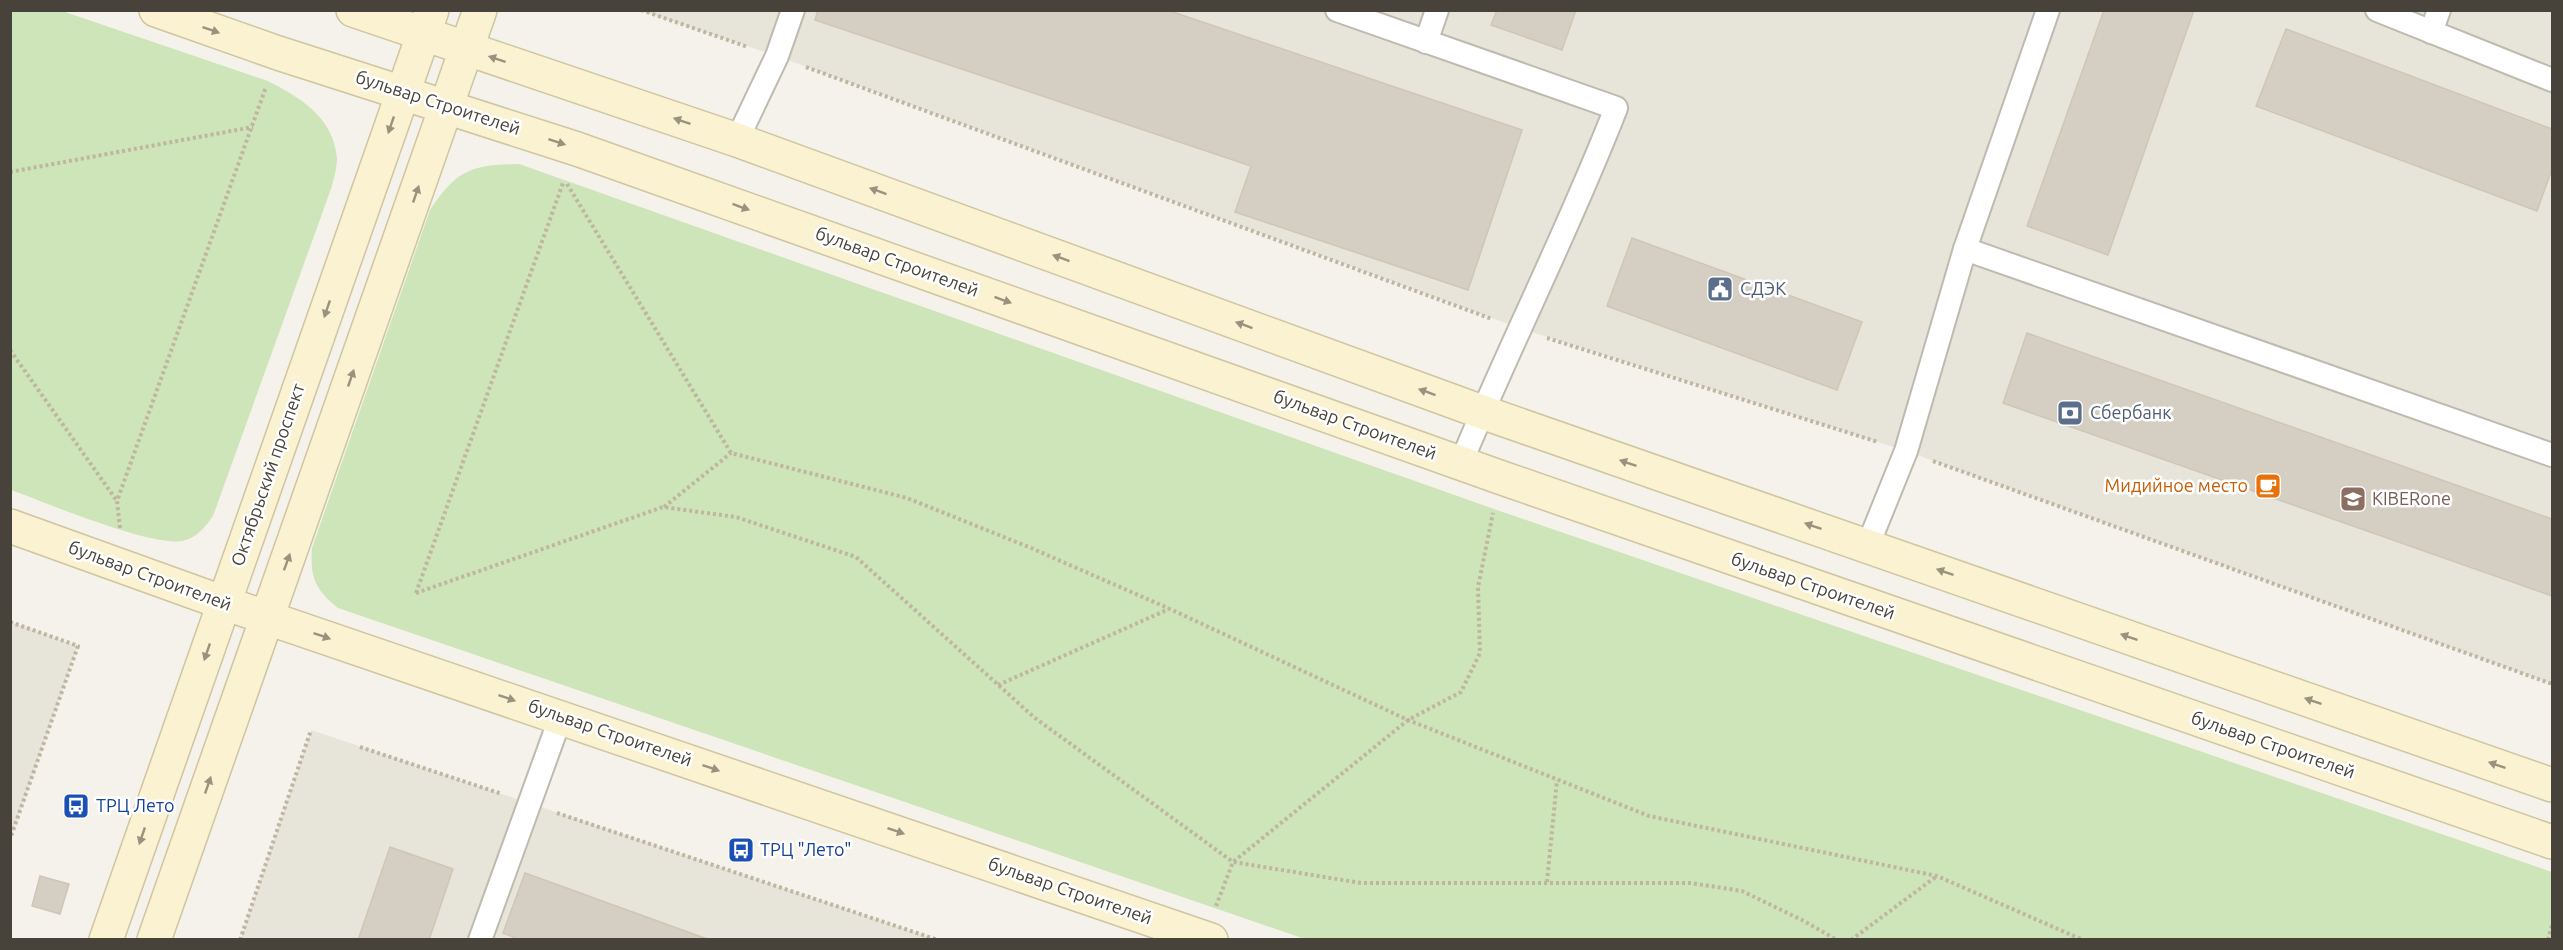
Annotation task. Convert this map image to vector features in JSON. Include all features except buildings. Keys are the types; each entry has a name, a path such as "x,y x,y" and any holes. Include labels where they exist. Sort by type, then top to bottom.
{"main road":[{"name":"бульвар Строителей","path":"156,10 278,53 447,105 588,153 1461,463 2553,842"},
{"path":"353,10 428,22 466,49 737,140 1482,412 2553,785"},
{"path":"154,939 480,10"},
{"name":"Октябрьский проспект","path":"106,939 428,22"},
{"name":"бульвар Строителей","path":"10,526 224,603 1210,939"}],"lane":[{"path":"737,140 777,56 793,10"},
{"path":"1337,10 1616,108 1587,181 1519,328 1461,463"},
{"path":"1426,42 1437,10"},
{"path":"1868,545 1906,451 1965,249 2048,10"},
{"path":"2377,10 2553,80"},
{"path":"2431,32 2439,10"},
{"path":"1965,249 2553,455"},
{"path":"480,939 561,716"}],"path":[{"path":"641,10 777,56 1519,328 1906,451 2553,684"},
{"path":"120,529 117,501 254,127 268,81"},
{"path":"10,172 254,127"},
{"path":"731,453 663,507 416,593 564,179 731,453 908,498 1031,548 1170,609 1408,720 1649,816 1937,876 2083,939"},
{"path":"10,350 117,501"},
{"path":"663,507 736,517 856,557 1035,718 1233,861 1360,883 1690,883 1742,891 1837,939"},
{"path":"1215,908 1233,861 1408,720 1461,692 1480,653 1478,587 1494,509"},
{"path":"998,685 1170,609"},
{"path":"10,622 78,646 10,839"},
{"path":"240,939 311,730"},
{"path":"360,747 938,939"},
{"path":"1547,882 1557,780"},
{"path":"1851,939 1937,876"},
{"path":"2548,939 2553,925"},
{"path":"2070,934 2072,939"}],"shaded area":[{"path":"641,11 2552,11 2552,684 1906,451 1519,328 777,56"},
{"path":"10,622 78,646 11,838"},
{"path":"311,730 935,939 240,940"}],"green space":[{"path":"11,10 62,11 268,81 292,94 313,110 329,131 334,144 337,161 332,186 213,516 200,532 187,540 166,541 146,537 11,490"},
{"path":"519,164 1494,509 2552,872 2552,939 1305,939 338,608 319,589 313,575 312,548 430,210 448,186 466,172 488,166"}],"place":[{"name":"СДЭК","path":"1720,289"},
{"name":"Сбербанк","path":"2070,413"},
{"name":"Мидийное место","path":"2268,486"},
{"name":"KIBERone","path":"2353,499"},
{"name":"ТРЦ Лето","path":"76,806"},
{"name":"ТРЦ \"Лето\"","path":"741,850"}]}
